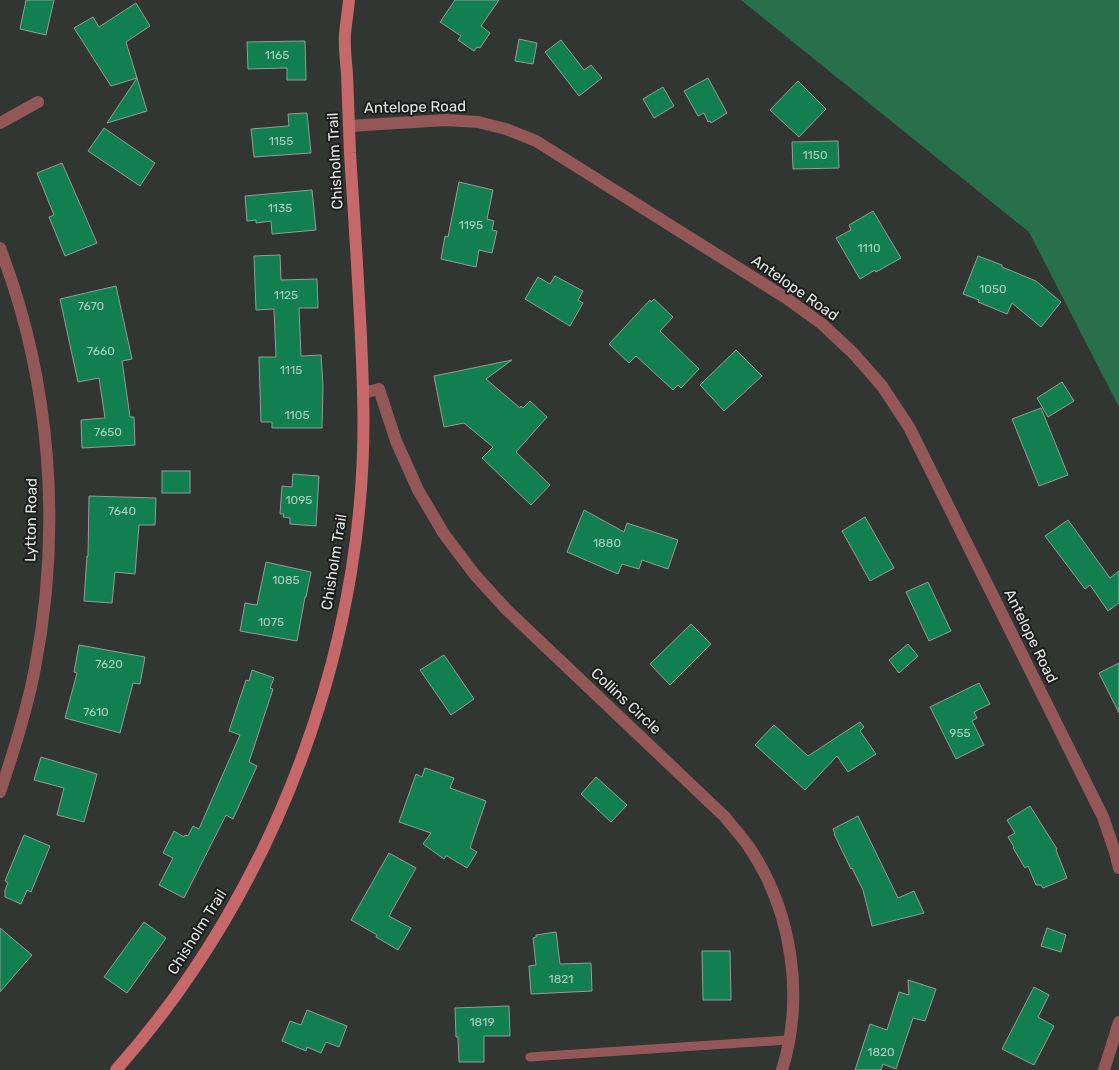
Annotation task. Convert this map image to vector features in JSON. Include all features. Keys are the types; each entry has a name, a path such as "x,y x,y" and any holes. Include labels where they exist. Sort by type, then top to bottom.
{"street":[{"name":"Chisholm Trail","path":"116,1070 136,1048 181,989 224,924 262,851 286,799 310,736 333,661 348,590 358,517 363,450 364,393 345,36 349,0"},
{"path":"0,124 38,102"},
{"name":"Antelope Road","path":"349,126 446,120 478,122 506,129 536,141 786,298 822,324 853,353 882,386 909,427 1103,817 1118,862"},
{"name":"Lytton Road","path":"0,248 28,337 40,397 48,467 49,534 45,601 35,668 20,732 0,792"},
{"name":"Collins Circle","path":"364,393 379,389 396,441 418,490 444,534 475,575 506,609 725,817 749,847 766,878 780,913 790,950 793,992 791,1029 782,1070"},
{"path":"1104,1070 1119,1022"}],"lane":[{"path":"530,1057 788,1040"}],"green space":[{"path":"741,0 1119,0 1119,407 1029,232"}],"building":[{"path":"26,0 54,0 46,35 20,29"},
{"path":"455,0 499,0 481,26 490,33 480,48 477,47 474,51 458,40 461,36 440,22"},
{"path":"136,3 150,26 126,42 137,78 111,86 74,28 93,17 99,27"},
{"path":"519,39 537,43 533,64 515,61"},
{"path":"561,40 584,70 591,65 602,78 579,96 545,52"},
{"path":"305,41 306,80 287,80 287,68 248,69 247,42"},
{"path":"137,78 147,111 107,123"},
{"path":"708,78 727,113 711,123 710,121 708,122 704,113 698,116 684,91"},
{"path":"798,81 826,109 799,137 770,110"},
{"path":"663,87 674,106 654,118 643,99"},
{"path":"307,113 311,153 254,157 251,129 289,126 288,114"},
{"path":"104,128 155,163 140,186 88,151"},
{"path":"838,141 839,168 793,169 792,142"},
{"path":"62,163 97,243 65,256 49,217 54,215 37,173"},
{"path":"459,182 493,190 487,219 494,221 492,230 497,231 492,253 479,250 476,267 441,259 445,236 448,237"},
{"path":"312,190 316,230 272,234 271,221 256,223 256,220 247,221 245,196"},
{"path":"873,211 901,258 860,279 836,238 851,230 849,225"},
{"path":"280,255 281,280 317,279 318,308 299,308 301,356 321,355 323,386 322,428 272,428 272,422 261,422 259,357 276,357 274,309 256,310 254,256"},
{"path":"978,256 1036,281 1061,302 1041,327 1012,303 1007,314 963,294"},
{"path":"555,276 583,291 578,300 583,303 570,326 525,299 538,277 550,284"},
{"path":"116,286 132,359 122,361 130,417 134,417 135,445 82,448 81,420 105,418 99,378 78,382 60,299"},
{"path":"654,299 673,317 660,331 699,369 681,388 678,385 673,390 636,356 629,363 609,344 650,300 651,302"},
{"path":"736,350 762,376 724,411 700,385"},
{"path":"512,360 486,379 520,408 521,406 523,408 530,401 547,417 516,452 550,485 531,505 482,458 493,447 464,423 444,427 434,376"},
{"path":"1062,382 1074,401 1048,417 1037,398"},
{"path":"1041,408 1068,475 1039,486 1012,419"},
{"path":"162,471 190,471 190,493 162,493"},
{"path":"293,474 319,476 316,526 290,524 290,518 283,517 284,514 280,514 282,486 292,487"},
{"path":"89,496 156,498 155,525 139,525 135,574 115,572 112,603 84,601 88,556"},
{"path":"584,510 624,532 627,523 678,540 668,569 642,560 639,569 622,564 618,574 567,552"},
{"path":"865,517 894,568 870,581 842,531"},
{"path":"1068,520 1110,578 1119,571 1119,603 1108,611 1090,585 1085,589 1045,536"},
{"path":"266,562 311,572 297,641 240,631 245,603 257,605"},
{"path":"928,582 951,631 929,641 906,592"},
{"path":"691,624 711,644 670,685 650,664"},
{"path":"908,644 918,656 899,673 889,660"},
{"path":"79,645 145,657 140,684 133,683 120,733 65,718 77,673 74,672"},
{"path":"444,655 474,699 451,715 420,670"},
{"path":"1119,663 1119,713 1099,673"},
{"path":"252,670 274,678 270,688 273,689 249,762 257,766 233,819 226,815 184,898 159,885 173,858 163,853 174,831 184,837 185,835 188,836 193,826 199,829 240,735 229,731 246,680 249,681"},
{"path":"979,683 990,704 974,712 977,718 972,721 984,745 956,759 930,707"},
{"path":"860,722 864,727 860,731 876,754 848,772 837,756 805,790 755,745 774,725 808,756"},
{"path":"41,757 97,774 84,822 57,815 64,788 34,780"},
{"path":"425,768 454,778 450,788 486,801 470,848 477,852 467,868 447,856 444,859 423,844 431,833 399,822 416,774 422,777"},
{"path":"596,777 627,805 611,822 581,794"},
{"path":"1030,806 1057,849 1067,878 1043,888 1041,885 1036,885 1028,866 1025,868 1008,837 1015,833 1007,820"},
{"path":"858,816 898,898 914,891 924,913 872,926 863,890 851,869 833,829"},
{"path":"24,835 50,846 31,892 27,890 21,904 5,897 8,883 5,881"},
{"path":"389,853 416,868 389,916 411,928 398,950 351,920"},
{"path":"144,922 166,938 127,993 104,977"},
{"path":"0,928 32,955 0,992"},
{"path":"1047,928 1066,935 1061,952 1041,946"},
{"path":"556,932 560,964 591,963 592,991 531,994 529,966 536,965 533,938 536,935"},
{"path":"702,951 730,951 731,1000 703,1000"},
{"path":"908,980 936,989 925,1021 913,1018 896,1069 883,1064 881,1070 855,1070 870,1024 887,1030 899,992 909,995"},
{"path":"1034,987 1049,995 1038,1017 1054,1026 1034,1065 1002,1049"},
{"path":"509,1006 510,1036 484,1036 484,1062 459,1062 455,1008"},
{"path":"307,1010 347,1026 339,1047 326,1042 321,1053 307,1047 306,1051 282,1041 290,1021 301,1025"}]}
